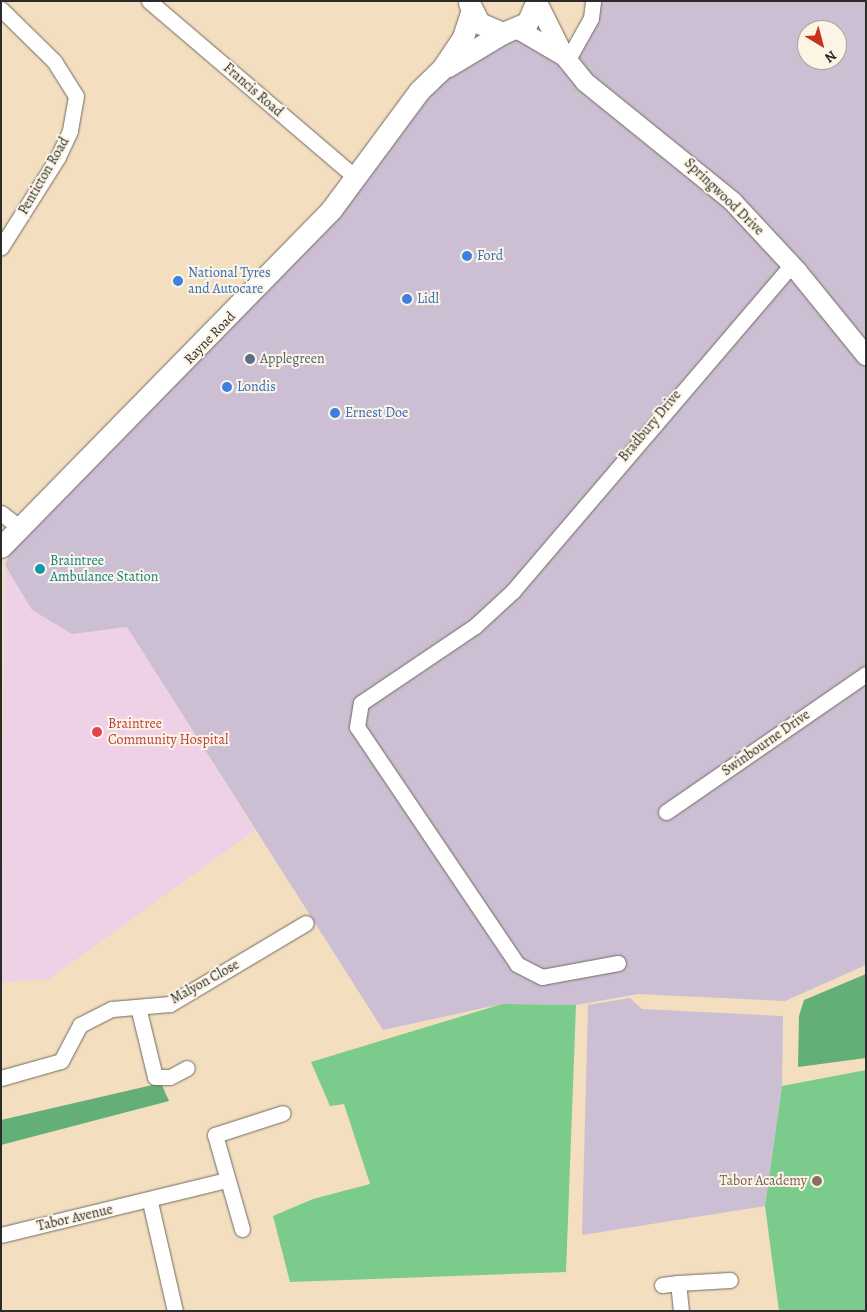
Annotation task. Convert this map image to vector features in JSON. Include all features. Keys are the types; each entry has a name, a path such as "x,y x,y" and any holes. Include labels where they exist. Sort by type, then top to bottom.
{"main road":[{"name":"Rayne Road","path":"441,70 511,31 534,13 537,1"},
{"name":"Rayne Road","path":"470,7 485,28 511,31"},
{"name":"Rayne Road","path":"1,547 265,282 356,178 419,92 441,70 463,37 470,7"}],"street":[{"name":"Francis Road","path":"149,1 356,178"},
{"name":"Springwood Drive","path":"537,1 566,59 584,81 732,201 791,265 866,356"},
{"path":"566,59 591,18 593,1"},
{"name":"Penticton Road","path":"1,9 54,61 76,96 70,131 58,157 1,247"},
{"name":"Springwood Drive","path":"511,31 566,59"},
{"name":"Bradbury Drive","path":"618,963 542,977 516,964 357,727 361,703 475,626 513,591 791,265"},
{"path":"1,514 20,528"},
{"name":"Swinbourne Drive","path":"666,812 866,674"},
{"name":"Malyon Close","path":"1,1078 61,1060 80,1025 112,1010 170,1004 286,927 306,923"},
{"path":"138,1007 155,1077 170,1077 187,1068"},
{"path":"242,1229 226,1180 215,1135 282,1113"},
{"name":"Tabor Avenue","path":"1,1235 150,1202 226,1180"},
{"path":"150,1202 175,1311"},
{"path":"662,1285 730,1280"},
{"path":"678,1283 682,1311"}],"shaded area":[{"path":"593,1 866,2 866,965 785,1001 638,994 576,1005 502,1004 383,1030 127,627 72,634 32,610 5,565 20,528 265,282 419,91 530,19 567,61"},
{"name":"Braintree Community Hospital","path":"5,565 32,610 71,634 127,627 255,830 49,979 1,982"},
{"path":"630,998 642,1009 783,1016 782,1086 765,1206 582,1235 588,1005"}],"green space":[{"path":"866,974 866,1058 798,1067 799,1016 804,1000"},
{"path":"502,1004 576,1005 566,1272 290,1282 273,1216 313,1199 370,1184 344,1104 330,1106 311,1062"},
{"name":"Tabor Academy","path":"866,1070 866,1311 779,1311 765,1206 782,1086"},
{"path":"161,1083 169,1101 1,1145 1,1120"}],"place":[{"name":"Ford","path":"467,256"},
{"name":"National Tyres and Autocare","path":"178,281"},
{"name":"Lidl","path":"407,299"},
{"name":"Applegreen","path":"250,359"},
{"name":"Londis","path":"227,387"},
{"name":"Ernest Doe","path":"335,413"},
{"name":"Braintree Ambulance Station","path":"40,569"},
{"name":"Braintree Community Hospital","path":"97,732"},
{"name":"Tabor Academy","path":"817,1181"}]}
